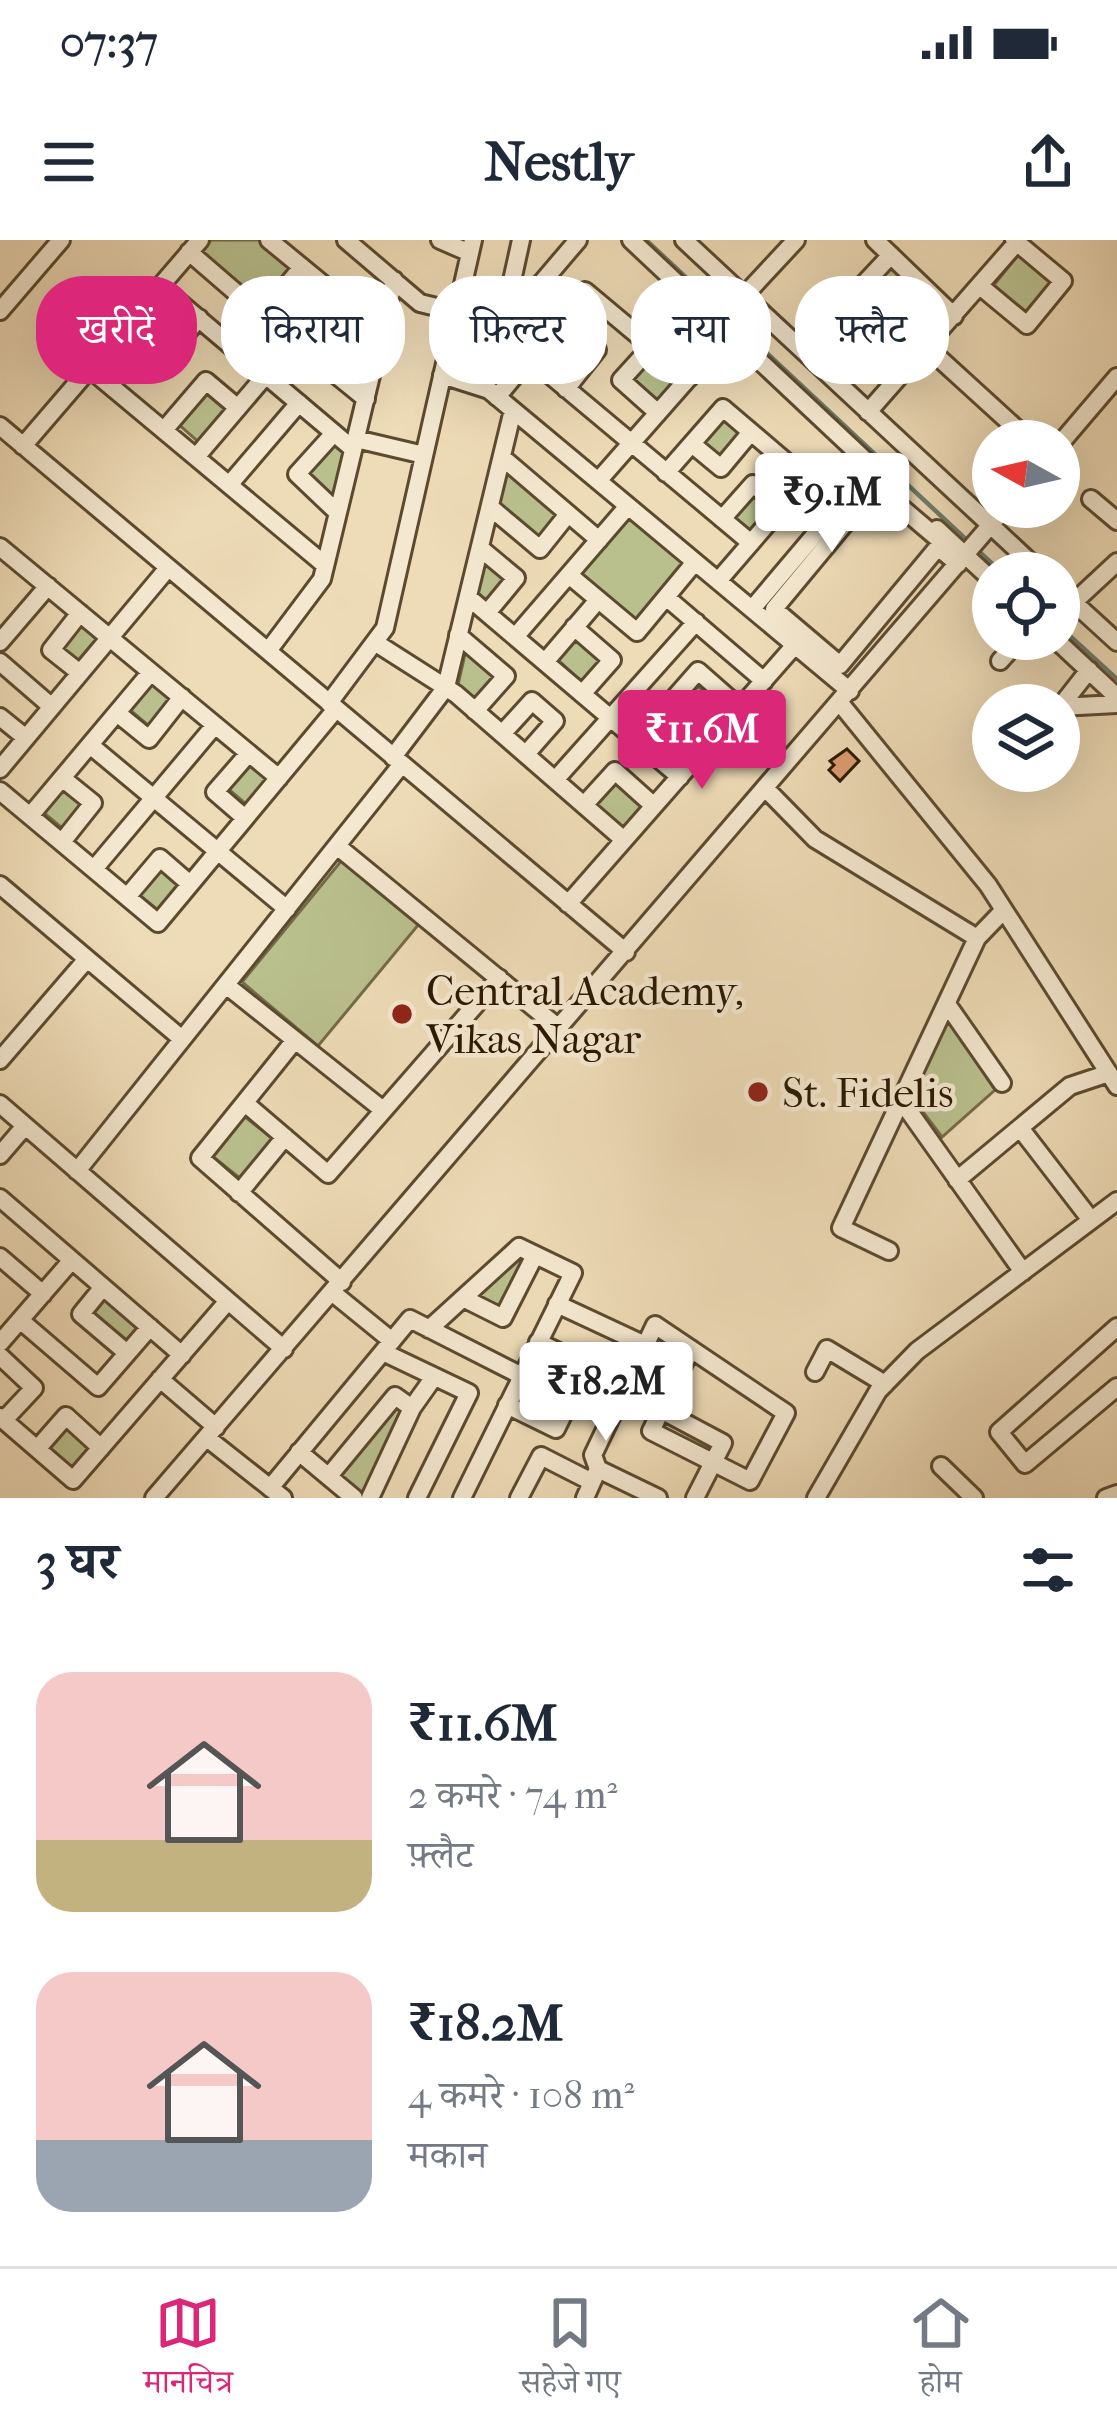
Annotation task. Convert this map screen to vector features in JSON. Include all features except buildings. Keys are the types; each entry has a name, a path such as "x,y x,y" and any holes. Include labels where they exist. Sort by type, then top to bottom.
{"street":[{"path":"0,310 61,240"},
{"path":"269,240 313,276"},
{"path":"346,240 389,276"},
{"path":"440,240 471,246 465,276"},
{"path":"513,276 521,240"},
{"path":"547,276 578,240"},
{"path":"631,240 669,276"},
{"path":"684,240 723,276"},
{"path":"763,276 796,240"},
{"path":"874,240 954,316"},
{"path":"949,322 1016,241 1063,281 1027,325 980,286"},
{"path":"168,276 194,246 262,314 302,267"},
{"path":"871,276 891,255"},
{"path":"607,309 631,329"},
{"path":"197,320 221,337"},
{"path":"771,321 972,509"},
{"path":"949,367 1007,420"},
{"path":"631,369 621,380 658,413"},
{"path":"771,372 972,557"},
{"path":"1080,420 1117,377"},
{"path":"164,430 206,381 238,408"},
{"path":"23,446 75,384"},
{"path":"108,384 325,565"},
{"path":"196,457 258,384"},
{"path":"277,384 354,444 424,454"},
{"path":"347,384 365,399"},
{"path":"268,651 322,579 367,384"},
{"path":"0,791 158,922 279,778 385,628 440,384"},
{"path":"470,384 489,390 514,410 795,645 845,697 1004,910 1113,1079 1070,1086 957,1180"},
{"path":"497,397 508,384"},
{"path":"560,384 751,544"},
{"path":"566,389 570,384"},
{"path":"598,481 684,384"},
{"path":"868,412 893,384"},
{"path":"230,485 299,403"},
{"path":"666,473 723,408 838,507"},
{"path":"77,1171 337,846 446,687 514,410"},
{"path":"0,426 626,952"},
{"path":"692,443 721,468 752,432"},
{"path":"334,433 297,474 338,513"},
{"path":"503,458 599,539"},
{"path":"752,609 872,467"},
{"path":"718,581 806,479"},
{"path":"722,519 753,484 781,508"},
{"path":"876,486 942,542 938,547 840,665 774,609 876,486"},
{"path":"1091,499 1117,521"},
{"path":"515,637 628,506"},
{"path":"490,507 539,550 568,514"},
{"path":"154,1498 988,528"},
{"path":"992,528 1019,552"},
{"path":"0,547 279,778"},
{"path":"938,547 968,553"},
{"path":"480,548 515,578 487,613"},
{"path":"0,577 15,560"},
{"path":"569,575 637,632 695,562"},
{"path":"1080,596 1117,562"},
{"path":"0,769 168,568"},
{"path":"0,642 47,586"},
{"path":"468,597 680,777"},
{"path":"666,597 764,681"},
{"path":"544,662 598,599"},
{"path":"1080,607 1117,641"},
{"path":"80,613 51,650 80,673"},
{"path":"555,780 695,622"},
{"path":"574,627 612,659 582,694"},
{"path":"458,635 506,676 476,711"},
{"path":"376,643 446,687 624,840"},
{"path":"568,904 795,645"},
{"path":"1078,660 1117,700"},
{"path":"0,662 52,707"},
{"path":"1089,670 1060,707 1117,700"},
{"path":"30,816 151,671"},
{"path":"704,749 662,712 698,671 740,709"},
{"path":"116,712 149,739 182,698"},
{"path":"502,734 532,701 555,722 526,754"},
{"path":"0,717 26,738"},
{"path":"94,869 215,725"},
{"path":"90,745 286,909"},
{"path":"245,818 215,792 249,753"},
{"path":"584,806 614,771 654,806"},
{"path":"62,778 93,803 62,842"},
{"path":"766,789 815,839 977,938"},
{"path":"337,846 560,1029"},
{"path":"128,897 160,858 190,884"},
{"path":"0,885 182,1039"},
{"path":"0,916 15,898"},
{"path":"889,1251 841,1228 977,938 1004,910"},
{"path":"0,1060 87,959"},
{"path":"245,1103 328,1174 499,978"},
{"path":"226,985 383,1110"},
{"path":"947,1004 1002,1083"},
{"path":"296,1040 200,1159 337,1287 388,1346 434,1377 469,1393 417,1498"},
{"path":"902,1100 1022,1272"},
{"path":"0,1104 284,1349"},
{"path":"0,1155 25,1126"},
{"path":"1020,1128 1091,1220"},
{"path":"239,1192 285,1137"},
{"path":"0,1198 182,1354"},
{"path":"816,1498 885,1384 916,1352 1117,1201"},
{"path":"430,1329 519,1247 572,1273 462,1498"},
{"path":"463,1298 503,1318 535,1255"},
{"path":"0,1343 72,1260"},
{"path":"3,1267 43,1294"},
{"path":"103,1287 80,1314 127,1353"},
{"path":"0,1356 34,1388 2,1418 73,1480 228,1301"},
{"path":"557,1304 646,1345"},
{"path":"160,1379 274,1494 299,1452 410,1319 522,1376"},
{"path":"20,1320 98,1387 150,1327"},
{"path":"592,1483 592,1454 655,1324 692,1349 786,1413 750,1481 651,1431 692,1349"},
{"path":"1117,1327 999,1432 1025,1464 1117,1388"},
{"path":"538,1342 626,1385"},
{"path":"815,1372 827,1349 885,1384"},
{"path":"507,1406 556,1430 587,1366"},
{"path":"370,1498 412,1408 434,1377"},
{"path":"329,1477 395,1396 412,1408"},
{"path":"37,1449 65,1416 101,1448"},
{"path":"299,1452 354,1498"},
{"path":"519,1498 542,1456 592,1483 658,1498"},
{"path":"695,1498 713,1462"},
{"path":"940,1466 974,1498"},
{"path":"1106,1498 1117,1494"}],"green space":[{"path":"211,240 259,240 294,270 289,276 228,276 201,252"},
{"path":"1020,253 1055,283 1028,316 993,286"},
{"path":"635,384 673,384 656,403"},
{"path":"202,389 230,413 202,445 175,421"},
{"path":"722,412 744,431 721,459 699,441"},
{"path":"332,440 348,453 335,498 306,471"},
{"path":"505,465 563,515 538,544 495,505"},
{"path":"752,490 774,509 750,537 728,519"},
{"path":"627,514 687,564 638,625 578,575"},
{"path":"482,555 511,579 487,607 473,593"},
{"path":"79,621 98,637 76,663 57,647"},
{"path":"578,635 606,659 584,684 557,659"},
{"path":"466,650 498,678 477,703 458,685"},
{"path":"152,683 171,699 149,726 130,710"},
{"path":"698,686 725,710 703,735 676,711"},
{"path":"249,762 268,778 246,804 227,788"},
{"path":"616,783 643,807 622,832 594,808"},
{"path":"66,786 84,802 62,828 44,813"},
{"path":"342,860 419,924 318,1046 242,982"},
{"path":"162,868 180,884 158,910 139,895"},
{"path":"948,1019 995,1090 942,1137 911,1096"},
{"path":"244,1116 273,1139 241,1179 212,1156"},
{"path":"518,1253 528,1259 499,1312 470,1297"},
{"path":"105,1295 140,1326 123,1345 88,1314"},
{"path":"541,1348 580,1367 552,1423 513,1403"},
{"path":"397,1404 409,1414 364,1498 338,1475"},
{"path":"67,1423 94,1446 73,1471 46,1448"}],"waterway":[{"path":"646,240 980,552"},
{"path":"1080,645 1117,679"}],"place":[{"name":"Central Academy, Vikas Nagar","path":"402,1014"},
{"name":"St. Fidelis","path":"758,1092"}]}
